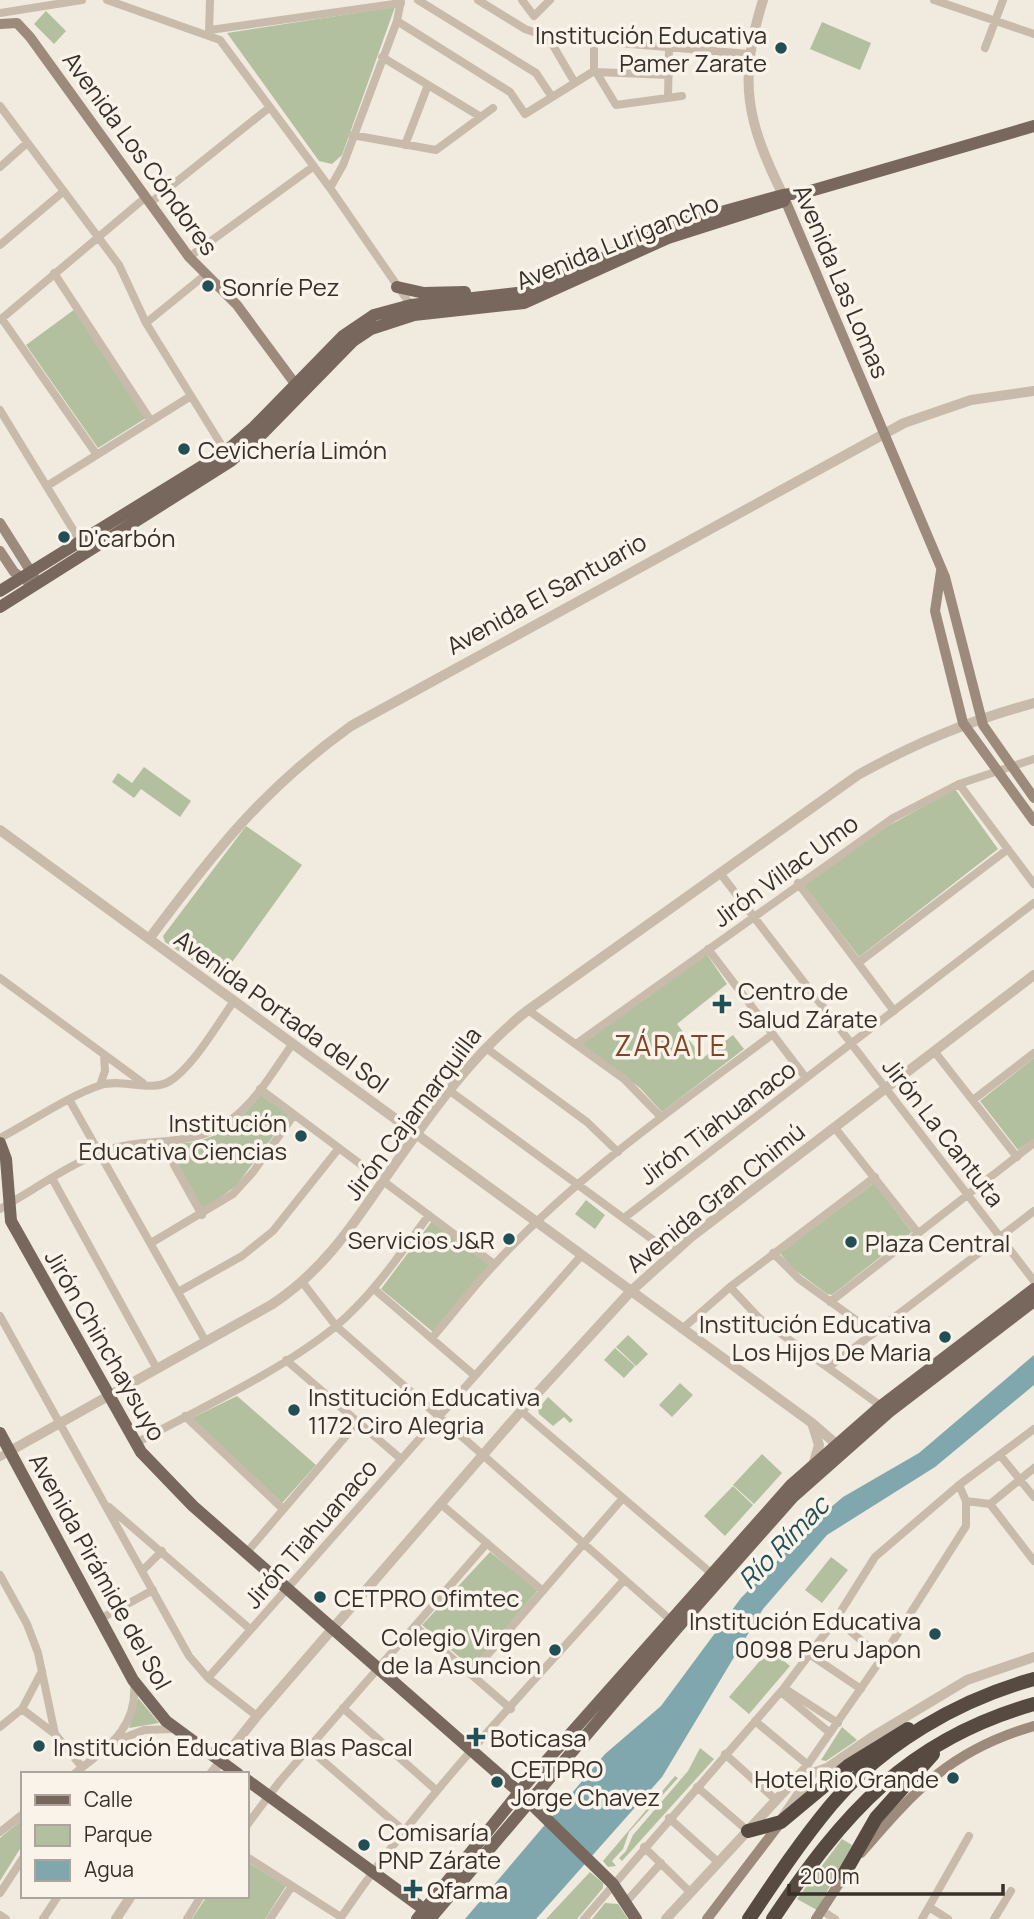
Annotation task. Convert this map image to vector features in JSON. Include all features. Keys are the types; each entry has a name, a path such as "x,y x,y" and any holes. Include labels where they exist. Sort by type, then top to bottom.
{"highway":[{"path":"748,1831 781,1822 900,1732 936,1720 995,1692 1034,1679"},
{"path":"773,1919 848,1816 891,1776 943,1742 1001,1715 1034,1704"},
{"path":"749,1919 832,1803 888,1752 936,1720"},
{"path":"844,1874 876,1818 943,1742"}],"main road":[{"name":"Avenida Los Cóndores","path":"0,24 17,23 30,37 189,257 237,304 296,384"},
{"name":"Avenida Lurigancho","path":"0,607 263,433 353,341 382,324 415,310 524,292 788,197 1034,126"},
{"name":"Avenida Las Lomas","path":"788,197 941,571 951,599 980,718 988,735 1034,798"},
{"name":"Avenida Lurigancho","path":"0,591 77,535 228,456 354,327 380,313 513,305 597,266"},
{"path":"397,287 430,294 466,292 485,298"},
{"path":"0,523 25,574"},
{"path":"0,551 36,584"},
{"path":"941,571 935,611 963,723 1034,821"},
{"path":"956,693 965,694 972,688"},
{"path":"0,1140 8,1171 4,1207"},
{"name":"Jirón Chinchaysuyo","path":"4,1207 108,1396 136,1443 157,1471 533,1805 613,1884 636,1919"},
{"path":"428,1917 476,1846 519,1792 840,1446 881,1406 1034,1289"},
{"path":"428,1917 533,1805 711,1573 814,1462 840,1446 1034,1301"},
{"name":"Avenida Pirámide del Sol","path":"0,1433 5,1454 102,1618 133,1680 152,1706 177,1729 235,1772"},
{"path":"819,1915 844,1874 898,1810 953,1760 1034,1726"},
{"path":"248,1781 428,1917"},
{"path":"707,1919 781,1822"}],"street":[{"path":"0,13 82,0"},
{"path":"107,0 209,33 220,40 330,188 415,310"},
{"path":"209,33 210,0"},
{"path":"418,0 530,68 552,97"},
{"path":"478,0 525,29 548,37 749,54"},
{"path":"522,0 534,16 550,0"},
{"name":"Avenida Las Lomas","path":"763,0 749,54 747,87 756,136 788,197"},
{"path":"934,0 1034,34"},
{"path":"985,48 1003,0"},
{"path":"209,33 401,2 397,21 352,135 343,165 330,188"},
{"path":"397,21 510,92 525,114 595,72 669,75"},
{"path":"548,37 575,83"},
{"path":"594,42 595,72 616,105 682,96"},
{"path":"668,98 669,48"},
{"path":"382,57 481,117"},
{"path":"405,145 428,85"},
{"path":"0,106 97,235 129,283 146,323 228,456"},
{"path":"97,455 1,320 97,235 148,200 270,107"},
{"path":"352,135 436,150 493,108"},
{"path":"0,167 27,143"},
{"path":"189,257 314,166"},
{"path":"0,245 64,191"},
{"path":"54,274 151,421"},
{"path":"146,323 205,275"},
{"name":"Avenida El Santuario","path":"149,939 242,820 293,771 351,726 656,557 904,424 942,408 971,400 1034,391"},
{"path":"47,486 191,396"},
{"path":"0,410 77,535"},
{"name":"Jirón Cajamarquilla","path":"5,1454 271,1305 303,1283 346,1235 383,1181 485,1048 528,1010 858,775 963,723 1034,703"},
{"name":"Jirón Villac Umo","path":"576,1044 798,883 893,818 958,784 1034,759"},
{"path":"958,784 1034,884"},
{"name":"Avenida Portada del Sol","path":"0,830 840,1446"},
{"path":"858,963 1008,849"},
{"name":"Jirón La Cantuta","path":"720,873 1034,1281"},
{"path":"798,883 894,1011"},
{"name":"Jirón Tiahuanaco","path":"624,1218 1034,903"},
{"path":"708,949 806,1078"},
{"name":"Avenida Gran Chimú","path":"212,1772 257,1716 522,1410 630,1292 671,1253 1034,975"},
{"path":"0,978 143,1083"},
{"path":"0,1140 100,1085 163,1084 178,1075 234,1001"},
{"path":"528,1010 630,1085 661,1117"},
{"path":"432,1338 494,1264 579,1185 661,1117 772,1034"},
{"path":"4,1207 100,1153 139,1143 214,1132 239,1116 293,1043"},
{"path":"485,1048 587,1122 618,1152"},
{"path":"934,1051 1017,1157"},
{"path":"973,1100 1034,1053"},
{"path":"100,1085 105,1071 104,1055"},
{"path":"260,1089 494,1264"},
{"path":"450,1091 671,1253"},
{"path":"70,1101 206,1342"},
{"path":"151,1243 202,1215 242,1185 294,1115"},
{"path":"835,1128 918,1233"},
{"path":"166,1141 174,1165 202,1215"},
{"path":"830,1302 1034,1143"},
{"path":"178,1292 242,1256 274,1231 339,1148"},
{"path":"682,1329 773,1253 875,1177"},
{"path":"52,1180 157,1369"},
{"path":"829,1367 1034,1211"},
{"path":"136,1443 286,1360 336,1326 374,1289 429,1215"},
{"path":"773,1253 785,1268 874,1333"},
{"name":"Jirón Tiahuanaco","path":"208,1678 581,1256"},
{"path":"303,1283 336,1326 582,1545 674,1623"},
{"path":"730,1287 759,1318 881,1406"},
{"path":"374,1289 474,1375"},
{"path":"0,1316 189,1656 208,1678 257,1716"},
{"path":"286,1360 401,1459"},
{"path":"522,1410 711,1573"},
{"path":"185,1416 283,1510"},
{"path":"247,1552 358,1422"},
{"path":"812,1423 819,1445 814,1462"},
{"path":"584,1919 782,1690 836,1619 875,1557 959,1485 1034,1429"},
{"path":"1000,1455 1034,1497"},
{"path":"966,1502 990,1504 1034,1468"},
{"path":"781,1822 830,1733 882,1658 966,1526 966,1502 959,1485"},
{"path":"471,1674 623,1498"},
{"path":"104,1503 250,1629"},
{"path":"990,1504 1034,1562"},
{"path":"442,1505 542,1591"},
{"path":"248,1824 308,1748 487,1543"},
{"path":"142,1571 162,1551"},
{"path":"0,1575 4,1592 27,1624 42,1671 55,1734"},
{"path":"248,1858 340,1918 403,1830 436,1790 624,1580"},
{"path":"102,1618 153,1590"},
{"path":"836,1619 882,1658"},
{"path":"416,1627 511,1709"},
{"path":"809,1654 861,1689"},
{"path":"666,1919 808,1769 827,1768 872,1737 967,1680 1034,1657"},
{"path":"0,1727 22,1709 42,1671"},
{"path":"113,1743 131,1717 133,1680"},
{"path":"782,1690 838,1723"},
{"path":"782,1690 830,1733"},
{"path":"343,1708 436,1790"},
{"path":"22,1709 55,1734 82,1767"},
{"path":"755,1721 808,1769"},
{"path":"76,1772 113,1743 145,1730 177,1729"},
{"path":"308,1748 403,1830"},
{"path":"725,1754 776,1800"},
{"path":"696,1787 748,1831"},
{"path":"0,1832 21,1816"},
{"path":"669,1818 718,1862"},
{"path":"922,1919 969,1836"},
{"path":"644,1847 690,1892"},
{"path":"0,1893 21,1861"},
{"path":"626,1902 661,1863"},
{"path":"270,1919 292,1886"},
{"path":"994,1919 1011,1891"},
{"path":"43,1919 57,1898"},
{"path":"118,1918 130,1898"},
{"path":"187,1919 200,1898"},
{"path":"929,1907 948,1919"},
{"path":"0,1915 6,1919"},
{"path":"819,1915 835,1919"}],"green space":[{"path":"395,7 342,155 332,164 319,161 227,33"},
{"path":"46,11 66,31 54,44 34,24"},
{"path":"822,22 871,43 860,70 810,49"},
{"path":"75,309 146,418 98,448 26,345"},
{"path":"144,767 191,801 180,817 141,789 134,798 112,782 118,773 132,783"},
{"path":"955,789 998,849 859,957 804,885 879,831"},
{"path":"246,826 302,865 220,979 165,942 163,936"},
{"path":"706,953 727,984 677,1024 703,1058 733,1035 744,1049 662,1112 640,1088 581,1044"},
{"path":"1034,1058 1034,1139 1018,1150 980,1101"},
{"path":"260,1094 289,1115 236,1186 203,1210 173,1155 170,1144 198,1141 222,1131 242,1116"},
{"path":"874,1183 912,1232 832,1295 827,1294 791,1267 780,1253"},
{"path":"586,1200 605,1215 595,1229 575,1214"},
{"path":"432,1221 490,1265 433,1332 381,1289"},
{"path":"628,1335 648,1354 636,1366 616,1347"},
{"path":"615,1348 635,1366 624,1378 604,1360"},
{"path":"680,1383 693,1395 672,1417 659,1405"},
{"path":"237,1396 316,1465 282,1503 192,1418"},
{"path":"548,1397 573,1420 570,1423 564,1417 553,1426 539,1414 538,1409"},
{"path":"762,1454 782,1473 754,1504 733,1485"},
{"path":"733,1486 753,1505 725,1536 704,1516"},
{"path":"490,1552 538,1590 472,1668 422,1625"},
{"path":"831,1557 848,1570 822,1603 805,1590"},
{"path":"770,1649 790,1666 749,1714 729,1697"},
{"path":"139,1699 159,1723 129,1728"},
{"path":"842,1727 857,1740 826,1761 821,1760"},
{"path":"700,1748 714,1759 622,1861 619,1858 626,1851 633,1835 688,1771"},
{"path":"675,1776 678,1778 629,1832 623,1849 612,1861 616,1866 608,1867 603,1861"},
{"path":"21,1821 21,1847 0,1881 0,1838"},
{"path":"842,1839 852,1845 817,1910 797,1899"},
{"path":"248,1863 286,1886 265,1919 192,1919 206,1898 248,1898"},
{"path":"590,1872 603,1883 603,1888 577,1919 546,1919"},
{"path":"605,1903 618,1904 628,1919 592,1919"}],"water":[{"path":"1034,1355 1034,1385 935,1467 827,1535 763,1609 662,1777 536,1919 465,1919 605,1754 661,1706 741,1598 823,1514 843,1497 919,1453"}],"place":[{"name":"Institución Educativa Pamer Zarate","path":"781,48"},
{"name":"Sonríe Pez","path":"208,286"},
{"name":"Cevichería Limón","path":"184,449"},
{"name":"D'carbón","path":"64,537"},
{"name":"Centro de Salud Zárate","path":"722,1004"},
{"name":"Institución Educativa Ciencias","path":"301,1136"},
{"name":"Servicios J&R","path":"509,1239"},
{"name":"Plaza Central","path":"851,1242"},
{"name":"Institución Educativa Los Hijos De Maria","path":"945,1337"},
{"name":"Institución Educativa 1172 Ciro Alegria","path":"294,1410"},
{"name":"CETPRO Ofimtec","path":"320,1597"},
{"name":"Institución Educativa 0098 Peru Japon","path":"935,1634"},
{"name":"Colegio Virgen de la Asuncion","path":"555,1650"},
{"name":"Boticasa","path":"476,1737"},
{"name":"Institución Educativa Blas Pascal","path":"39,1746"},
{"name":"Hotel Rio Grande","path":"953,1778"},
{"name":"CETPRO Jorge Chavez","path":"497,1782"},
{"name":"Comisaría PNP Zárate","path":"364,1845"},
{"name":"Qfarma","path":"413,1889"}],"district":[{"name":"ZÁRATE","path":"671,1045"}],"water label":[{"name":"Río Rímac","path":"783,1542"}]}
